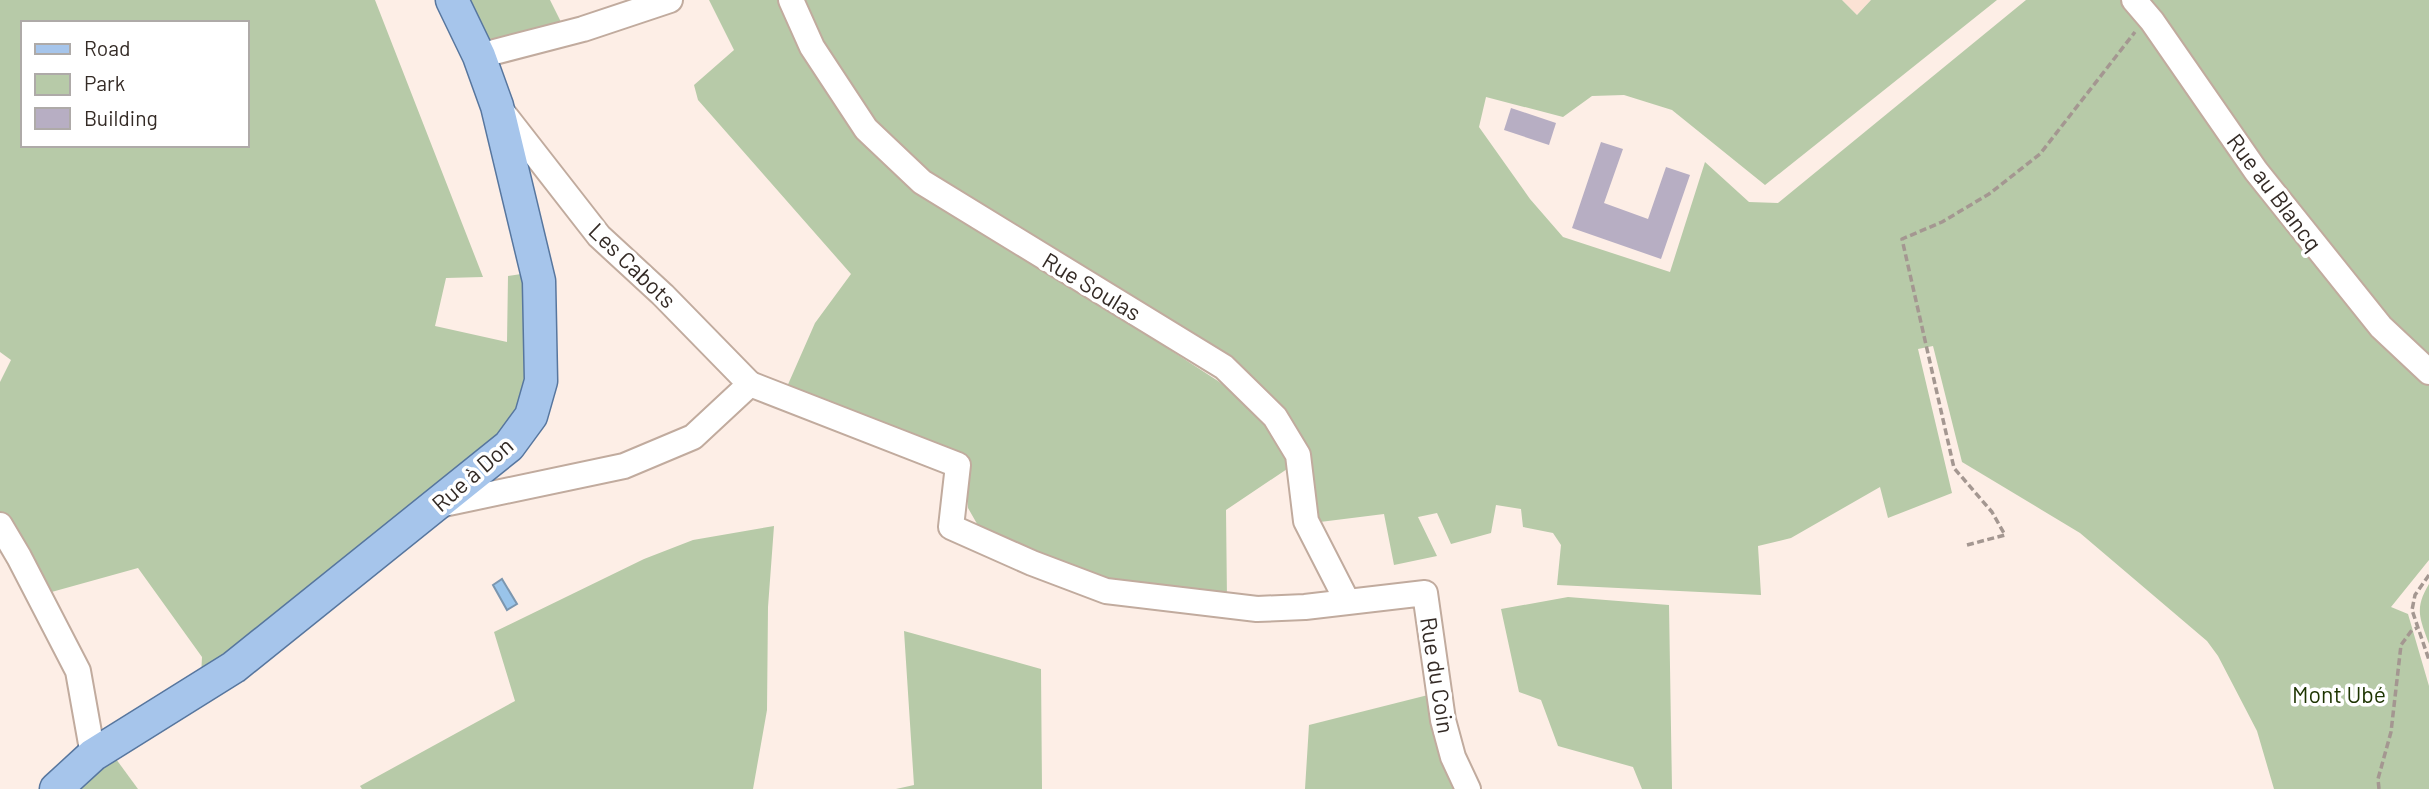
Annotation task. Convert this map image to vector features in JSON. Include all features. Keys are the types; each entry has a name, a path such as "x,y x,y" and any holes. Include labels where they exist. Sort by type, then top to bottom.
{"main road":[{"name":"Rue à Don","path":"56,789 93,755 234,667 439,505 509,446 531,416 541,381 539,281 498,106 479,56 452,0"}],"street":[{"path":"479,56 583,29 670,0"},
{"name":"Rue Soulas","path":"791,0 812,47 866,130 922,182 1224,367 1275,417 1298,455 1306,521 1347,601"},
{"name":"Rue au Blancq","path":"2140,7 2256,170 2381,327 2429,372"},
{"name":"Les Cabots","path":"498,106 599,236 663,295 750,384"},
{"path":"439,505 624,466 693,438 750,384 958,465 951,527 1032,563 1107,591 1257,610 1347,601"},
{"path":"0,525 78,671 93,755"},
{"name":"Rue du Coin","path":"1347,601 1425,593 1443,720 1453,757 1468,789"}],"path":[{"path":"1967,545 2005,536 1992,512 1954,468 1902,239 1942,222 1989,194 2040,153 2137,29 2140,7"},
{"path":"2429,575 2415,595 2412,610 2429,660"},
{"path":"2379,789 2378,779 2391,732 2401,645 2412,630 2417,628"}],"shaded area":[{"path":"1842,0 1871,0 1857,15"}],"green space":[{"path":"0,0 375,0 483,277 446,278 435,326 507,342 508,276 528,273 528,396 503,435 201,676 202,657 138,568 48,593 0,512 0,382 11,360 0,352"},
{"path":"461,0 550,0 562,24 481,44"},
{"path":"709,0 783,0 813,72 856,127 912,182 1218,381 1269,429 1293,465 1226,510 1227,600 1105,581 980,529 968,508 965,460 786,389 815,323 851,274 698,100 694,85 734,50"},
{"name":"Mont Ubé","path":"801,0 1842,0 1857,15 1871,0 1997,0 1765,185 1672,110 1624,95 1592,96 1563,117 1486,97 1479,127 1530,199 1563,237 1670,272 1705,162 1749,202 1778,203 2026,0 2127,0 2382,338 2429,384 2429,560 2391,607 2408,614 2429,686 2429,789 2274,789 2257,731 2218,656 2207,641 2080,533 1962,462 1933,346 1918,349 1952,493 1888,518 1880,487 1791,538 1758,546 1761,595 1557,585 1561,545 1553,533 1523,527 1521,509 1496,505 1491,533 1451,544 1437,513 1418,517 1437,556 1394,565 1384,514 1312,523 1281,413 921,172 870,121 818,45"},
{"path":"2146,0 2429,0 2429,357 2389,318 2263,167"},
{"path":"774,526 768,607 767,710 753,789 362,789 360,786 515,701 494,632 644,559 693,540"},
{"path":"2429,584 2429,644 2420,607"},
{"path":"1568,597 1669,605 1672,789 1642,789 1633,767 1558,746 1541,700 1519,692 1501,609"},
{"path":"904,631 1041,669 1042,789 896,789 914,785"},
{"path":"1432,694 1455,789 1305,789 1309,725"},
{"path":"116,759 138,789 73,789 102,761"}],"water":[{"path":"502,579 517,604 507,610 493,585"}],"building":[{"path":"1511,108 1556,123 1549,145 1504,130"},
{"path":"1601,142 1623,149 1604,203 1648,219 1666,167 1690,175 1661,259 1572,228"}]}
